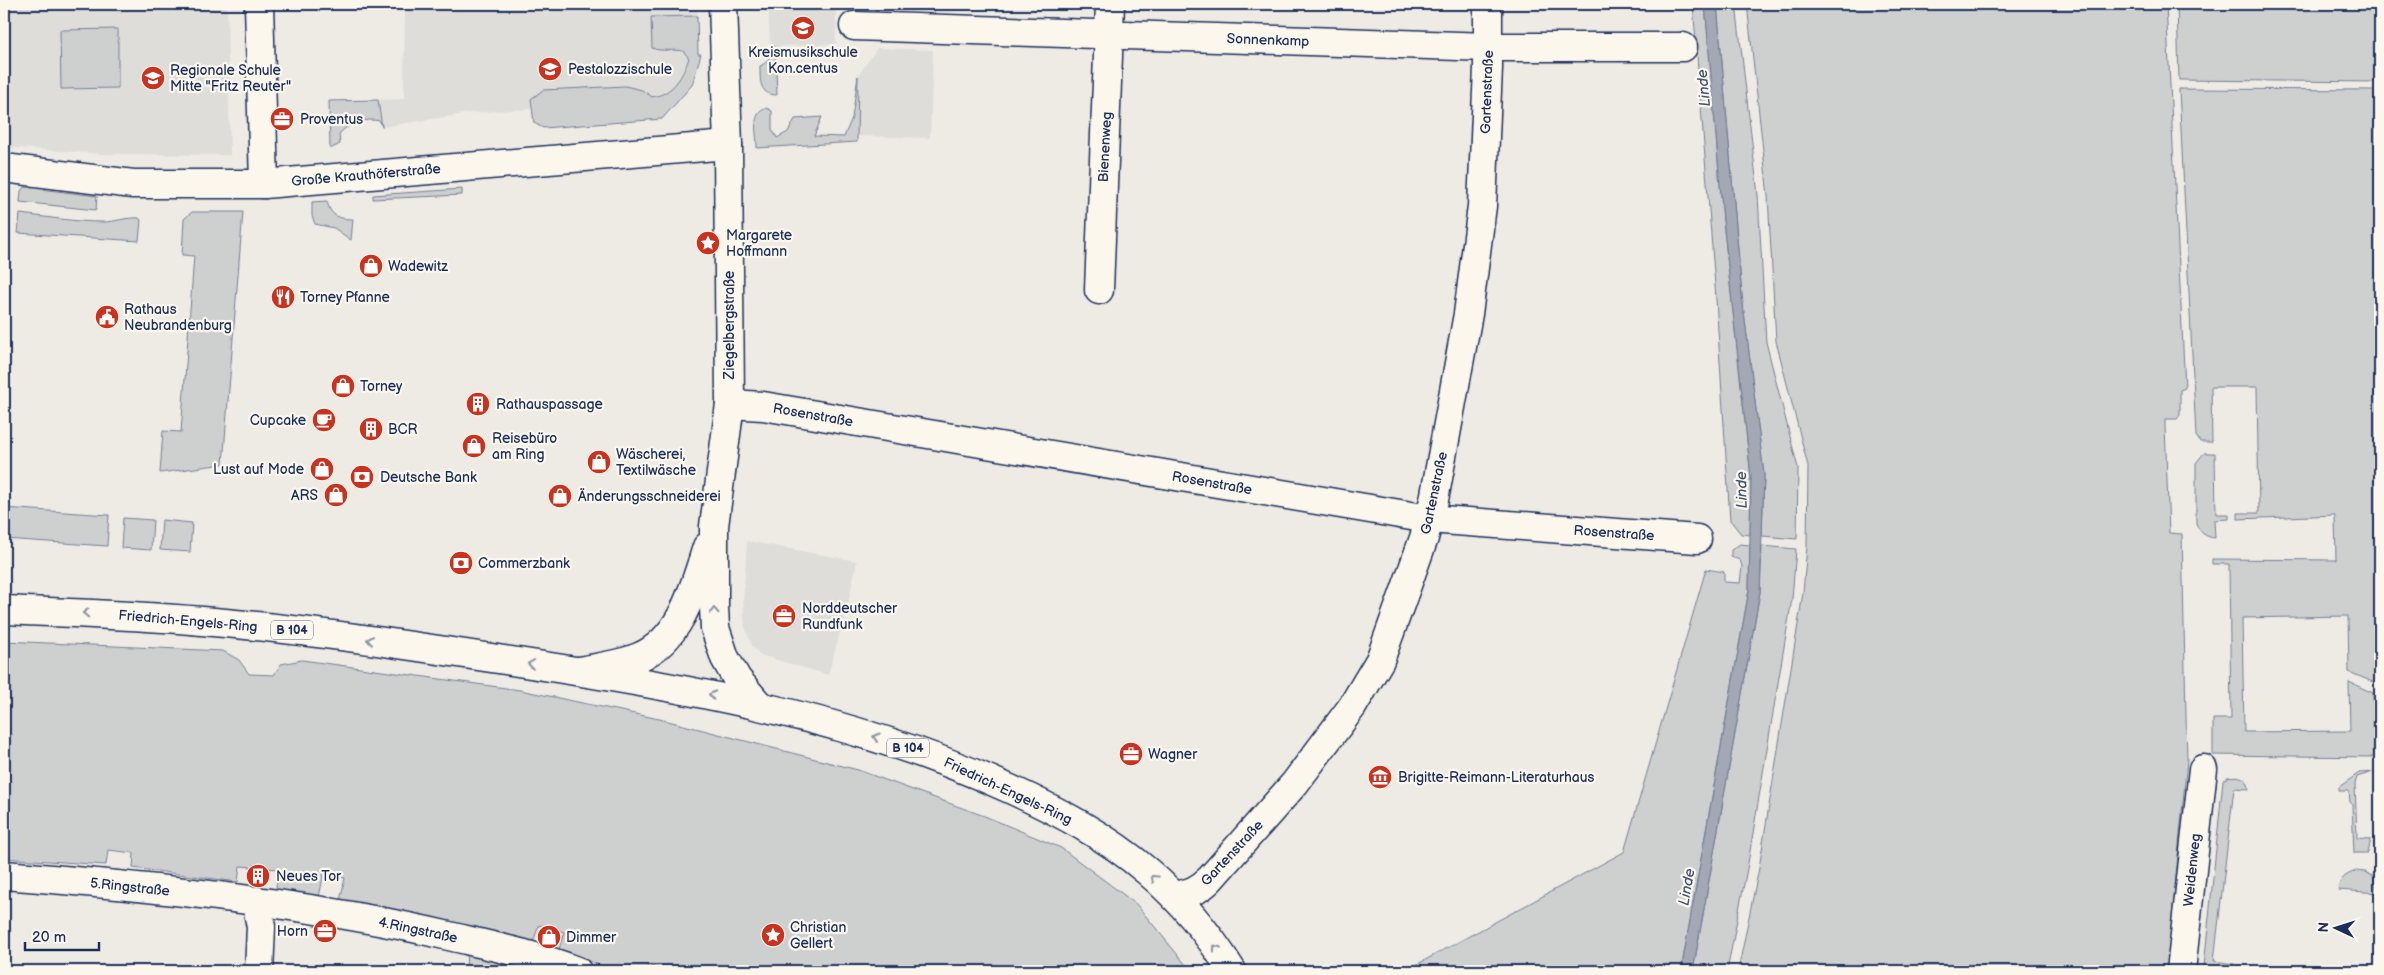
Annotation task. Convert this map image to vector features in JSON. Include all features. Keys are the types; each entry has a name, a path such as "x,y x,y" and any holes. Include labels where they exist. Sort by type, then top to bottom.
{"street":[{"path":"259,4 264,184"},
{"name":"Ziegelbergstraße","path":"723,4 728,145 730,404 714,526 714,607 716,628 725,658 737,679 759,705"},
{"name":"Bienenweg","path":"1099,290 1110,4"},
{"name":"Gartenstraße","path":"1175,896 1191,893 1201,888 1295,783 1352,707 1380,660 1429,519 1471,294 1482,206 1489,47 1488,4"},
{"name":"Sonnenkamp","path":"854,26 1489,47 1683,47"},
{"name":"Große Krauthöferstraße","path":"4,168 133,184 264,184 728,145"},
{"name":"Rosenstraße","path":"730,404 763,406 1429,519 1698,538"},
{"name":"Ziegelbergstraße","path":"660,644 675,626 688,602 714,526"},
{"name":"Friedrich-Engels-Ring","path":"4,610 106,614 353,637 579,671 759,705 831,723 966,768 1051,808 1093,833 1145,869 1175,896 1200,926 1232,971"},
{"name":"Friedrich-Engels-Ring","path":"579,671 632,660 653,650 660,644"},
{"name":"Weidenweg","path":"2181,971 2203,769"},
{"name":"5.Ringstraße","path":"4,875 256,901"},
{"path":"256,901 260,927 259,971"},
{"name":"4.Ringstraße","path":"256,901 310,908 422,930 529,955 577,971"}],"shaded area":[{"name":"Regionale Schule Mitte \"Fritz Reuter\"","path":"4,4 227,4 230,155 101,154 4,147"},
{"name":"Pestalozzischule","path":"405,4 697,4 698,54 701,54 662,113 543,128 534,123 532,109 512,110 470,113 382,127 378,100 404,99"},
{"path":"651,4 697,4 697,7 651,8"},
{"name":"Kreismusikschule Kon.centus","path":"768,4 836,4 836,44 770,47"},
{"path":"1693,4 1705,4 1723,220 1751,477 1750,535 1741,534 1730,520 1716,299"},
{"path":"1705,4 1717,4 1742,296 1764,475 1760,592 1693,971 1681,971 1749,590 1751,477 1723,220"},
{"path":"1717,4 1736,4 1758,195 1766,342 1798,468 1797,539 1762,536 1764,475 1742,296"},
{"path":"1747,4 2166,4 2185,388 2180,390 2180,415 2177,419 2165,419 2165,425 2169,533 2182,534 2187,760 2167,971 1738,971 1759,868 1803,593 1807,546 1808,466 1776,341 1768,196"},
{"path":"2177,4 2380,4 2380,82 2179,80"},
{"path":"697,16 698,54 701,54 692,85 662,119 543,128 534,123 531,99 543,90 625,86 642,90 652,97 666,92 676,83 684,71 689,58 683,51 652,48 651,17"},
{"path":"118,29 118,88 61,89 60,30"},
{"path":"775,46 777,95 764,90 760,76 760,66 769,59 770,47"},
{"path":"877,48 933,50 930,138 857,136 858,76"},
{"path":"858,76 857,142 757,148 756,119 758,114 767,108 772,111 772,129 777,138 788,132 795,119 822,117 814,136 844,137 852,118"},
{"path":"2179,89 2380,90 2380,685 2349,672 2348,616 2242,618 2244,732 2350,731 2349,682 2373,693 2374,757 2213,755 2213,719 2231,719 2229,564 2212,564 2212,559 2336,560 2335,515 2238,519 2238,513 2259,513 2257,387 2211,387 2212,442 2200,442 2196,436"},
{"path":"378,100 382,127 380,121 374,120 348,126 339,134 340,144 330,149 329,101"},
{"path":"24,187 97,196 96,210 20,202 21,191"},
{"path":"462,189 462,195 373,199 373,195"},
{"path":"327,201 330,210 336,216 353,219 351,240 334,228 315,224 312,216 312,202"},
{"path":"192,212 243,212 223,464 160,473 163,431 181,432 194,256 182,255 184,219"},
{"path":"20,214 93,222 139,218 141,220 139,241 18,233"},
{"path":"2204,453 2215,453 2216,514 2229,514 2229,519 2214,520 2215,538 2203,534 2196,523 2196,463"},
{"path":"4,508 109,515 107,546 4,539"},
{"path":"123,518 153,520 151,550 121,548"},
{"path":"162,520 192,523 190,552 160,550"},
{"path":"747,541 857,561 848,604 828,675 760,655 752,646 745,627 743,602"},
{"path":"1740,544 1750,545 1749,590 1681,971 1405,971 1624,852 1706,569 1724,572 1724,582 1740,583 1742,566 1740,560 1731,557 1731,550"},
{"path":"1762,546 1796,549 1792,599 1747,869 1727,971 1693,971 1760,592"},
{"path":"4,641 223,651 239,660 249,674 274,675 281,664 302,660 520,690 664,720 858,770 987,817 1061,848 1136,904 1191,971 665,971 648,965 645,971 615,971 559,949 564,932 539,925 533,942 340,901 345,878 324,873 319,897 276,889 278,869 240,866 238,882 133,868 134,853 108,850 106,865 4,858"},
{"path":"2373,772 2357,777 2355,784 2357,838 2371,839 2368,853 2354,853 2352,804 2349,791 2339,791 2339,787 2359,773"},
{"path":"2236,776 2245,779 2249,789 2234,788 2214,961 2234,964 2228,969 2220,970 2204,966 2223,780"},
{"path":"2356,871 2365,872 2374,877 2378,893 2338,890 2344,878"},
{"path":"467,948 538,971 476,969 475,971 466,971"}],"place":[{"name":"Kreismusikschule Kon.centus","path":"803,28"},
{"name":"Pestalozzischule","path":"550,69"},
{"name":"Regionale Schule Mitte \"Fritz Reuter\"","path":"153,78"},
{"name":"Proventus","path":"282,119"},
{"name":"Margarete Hoffmann","path":"708,243"},
{"name":"Wadewitz","path":"371,266"},
{"name":"Torney Pfanne","path":"283,297"},
{"name":"Rathaus Neubrandenburg","path":"107,317"},
{"name":"Torney","path":"343,386"},
{"name":"Rathauspassage","path":"478,404"},
{"name":"Cupcake","path":"324,420"},
{"name":"BCR","path":"371,429"},
{"name":"Reisebüro am Ring","path":"474,446"},
{"name":"Wäscherei, Textilwäsche","path":"599,462"},
{"name":"Lust auf Mode","path":"322,469"},
{"name":"Deutsche Bank","path":"362,477"},
{"name":"ARS","path":"336,495"},
{"name":"Änderungsschneiderei","path":"560,496"},
{"name":"Commerzbank","path":"461,563"},
{"name":"Norddeutscher Rundfunk","path":"784,616"},
{"name":"Wagner","path":"1131,754"},
{"name":"Brigitte-Reimann-Literaturhaus","path":"1380,777"},
{"name":"Neues Tor","path":"258,876"},
{"name":"Horn","path":"325,931"},
{"name":"Christian Gellert","path":"773,935"},
{"name":"Dimmer","path":"549,937"}],"water label":[{"name":"Linde","path":"1704,88"},
{"name":"Linde","path":"1742,490"},
{"name":"Linde","path":"1687,887"}]}
